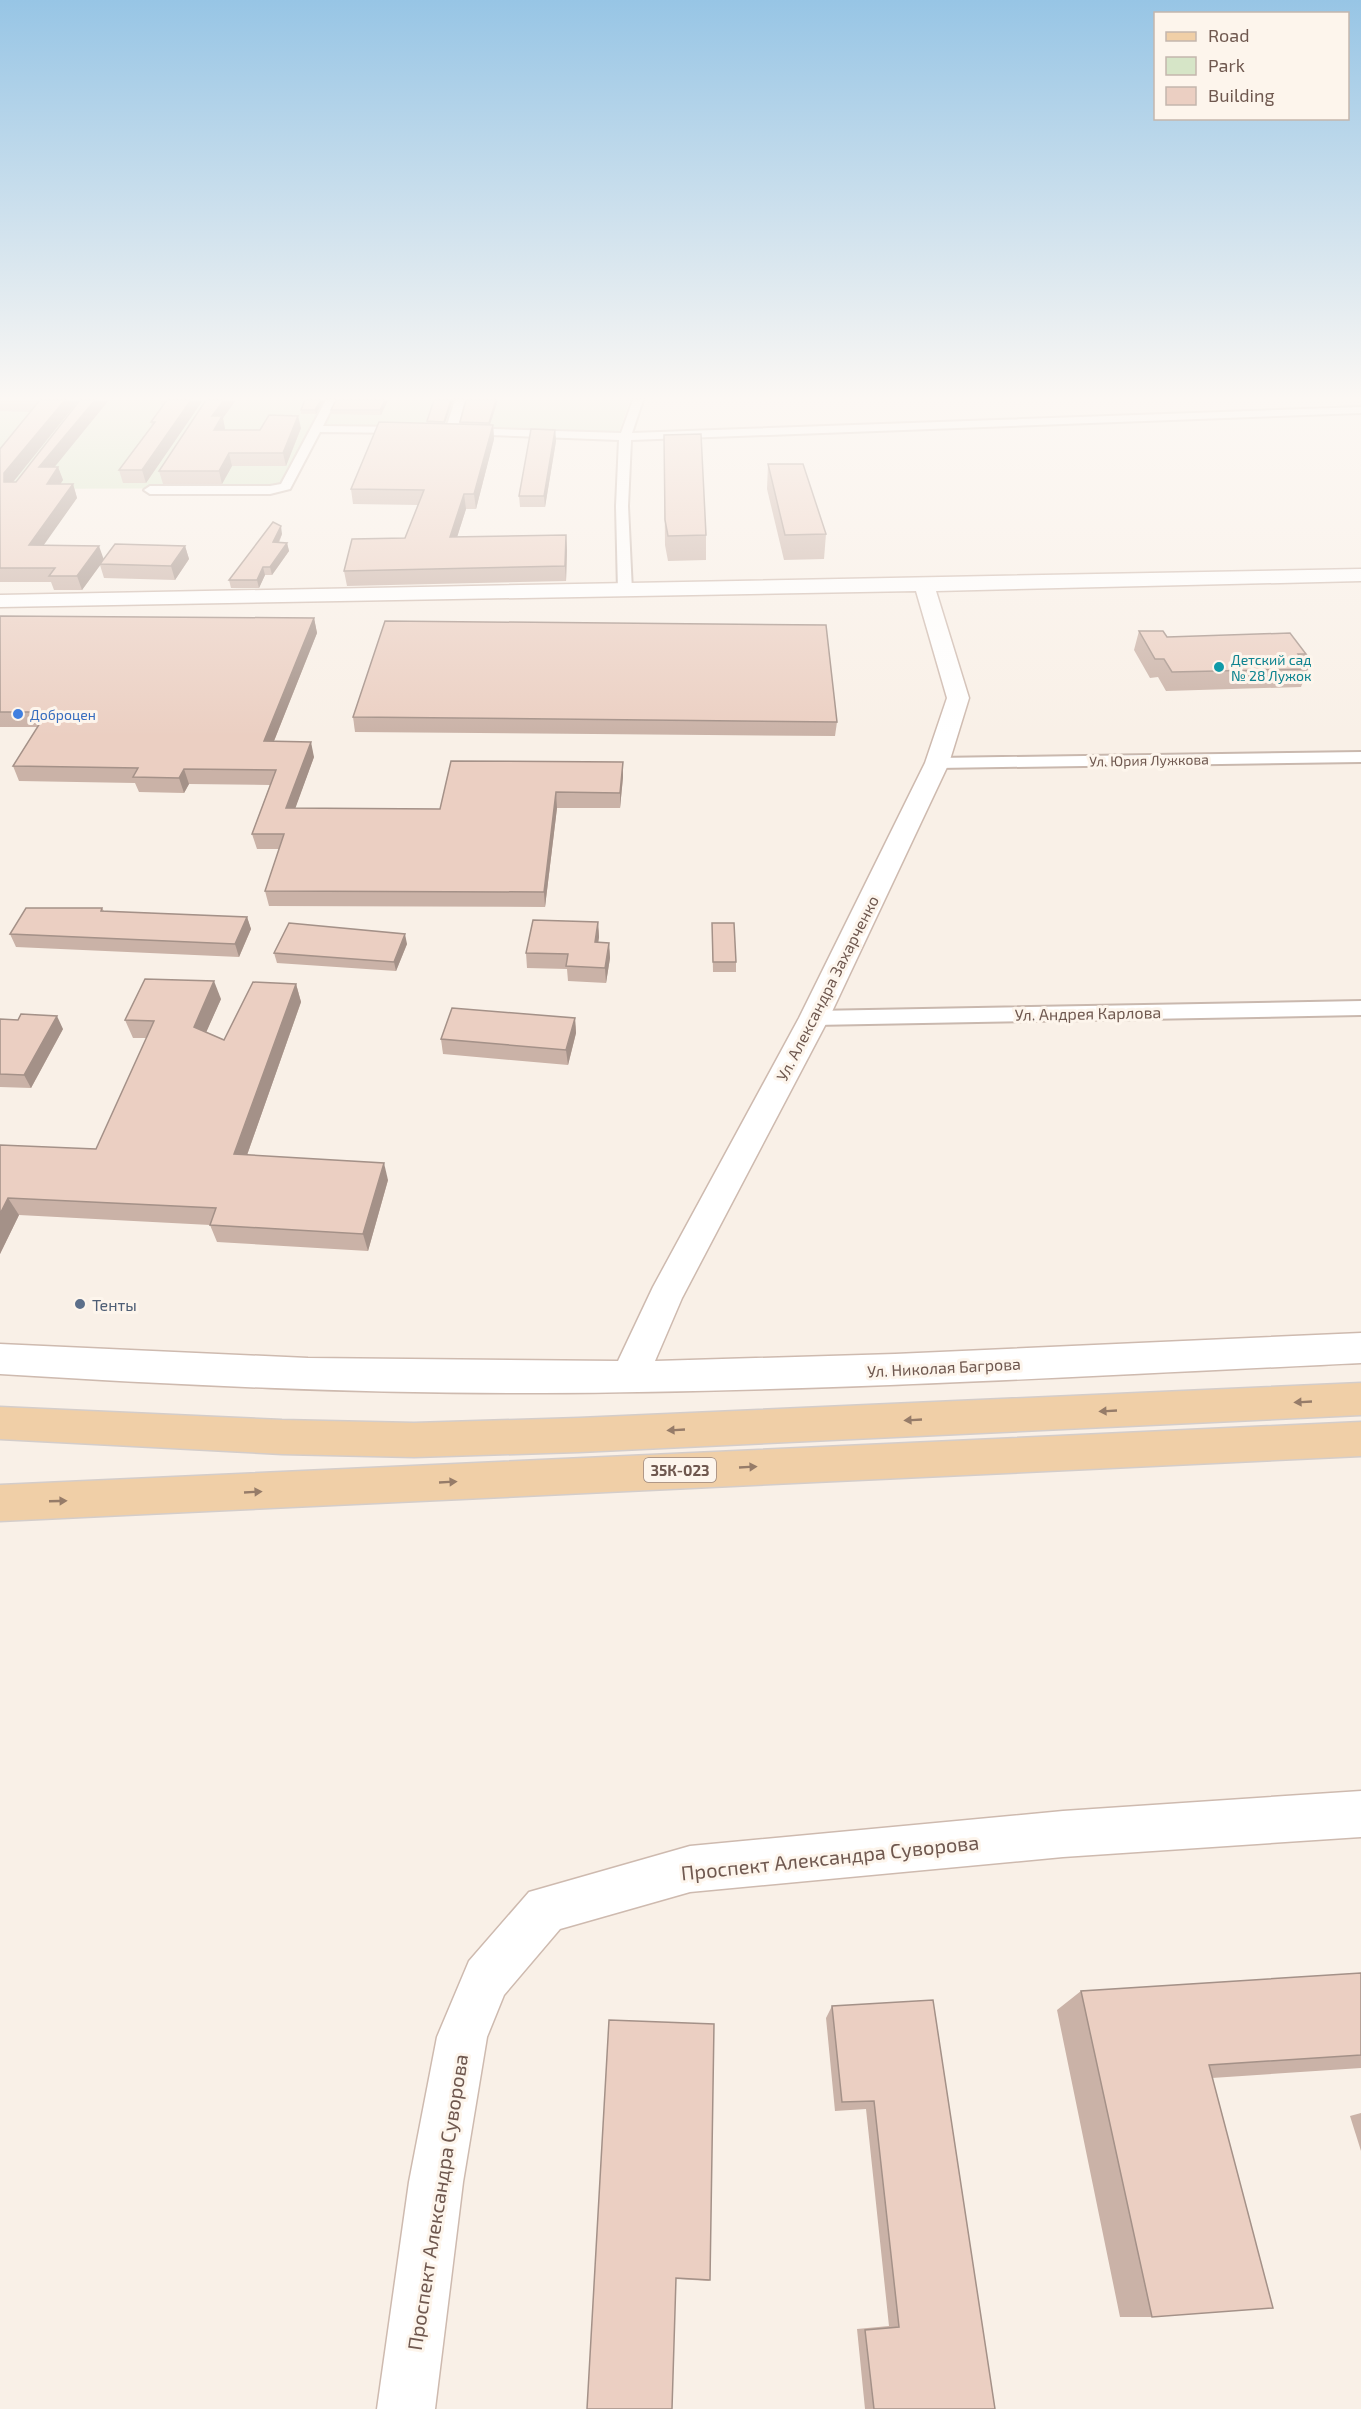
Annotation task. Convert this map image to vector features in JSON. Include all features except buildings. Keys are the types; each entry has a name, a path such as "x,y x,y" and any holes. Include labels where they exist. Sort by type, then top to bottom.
{"main road":[{"path":"0,1423 282,1437 414,1440 579,1435 1361,1399"},
{"name":"35К-023","path":"0,1503 1361,1439"}],"street":[{"path":"622,512 626,591"},
{"path":"0,602 924,585 1361,574"},
{"name":"Ул. Александра Захарченко","path":"629,1377 670,1286 814,1018 937,763 958,698 924,585"},
{"name":"Ул. Юрия Лужкова","path":"937,763 1361,757"},
{"name":"Ул. Андрея Карлова","path":"814,1018 1361,1008"},
{"name":"Ул. Николая Багрова","path":"0,1359 222,1372 528,1378 844,1371 1361,1348"},
{"name":"Проспект Александра Суворова","path":"406,2409 428,2257 436,2182 462,2037 486,1978 546,1909 690,1869 1063,1834 1361,1814"}],"place":[{"name":"Детский сад № 28 Лужок","path":"1219,667"},
{"name":"Доброцен","path":"18,714"},
{"name":"Тенты","path":"80,1304"}]}
